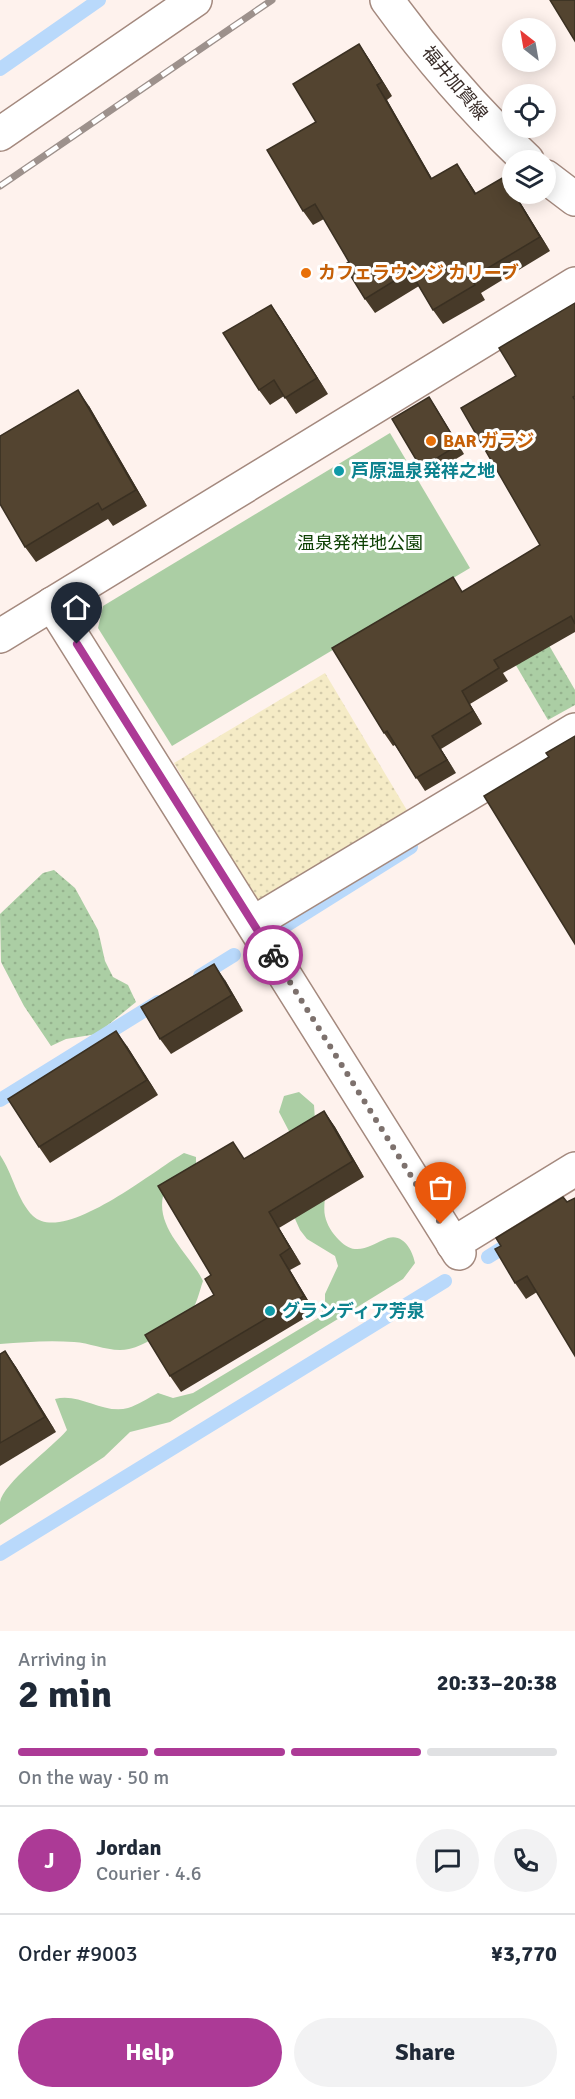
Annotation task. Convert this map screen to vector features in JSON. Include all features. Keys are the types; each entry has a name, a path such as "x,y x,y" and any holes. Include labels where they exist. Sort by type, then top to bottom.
{"street":[{"path":"0,134 195,0"},
{"name":"福井加賀線","path":"387,0 459,89 494,129 516,150"},
{"path":"556,185 575,200"},
{"path":"0,636 575,284"},
{"path":"52,604 456,1248 575,1169"},
{"path":"253,924 575,729"}],"green space":[{"name":"温泉発祥地公園","path":"390,433 470,568 172,746 98,628 103,606"},
{"path":"504,568 575,690 575,705 548,720 470,587"},
{"path":"54,870 75,888 98,930 105,961 113,977 128,985 136,1002 97,1034 66,1039 51,1046 24,1006 1,962 0,914 43,873"},
{"path":"299,1092 314,1105 324,1178 324,1213 332,1232 345,1245 357,1249 388,1238 399,1238 407,1244 415,1263 403,1279 170,1422 130,1432 104,1457 0,1525 0,1502 3,1494 19,1475 67,1430 55,1399 73,1398 110,1409 119,1409 132,1407 158,1393 173,1398 193,1393 318,1318 325,1307 325,1294 338,1266 335,1256 307,1239 300,1230 279,1183 291,1135 279,1112 284,1096"},
{"path":"184,1153 196,1157 196,1170 163,1196 162,1208 169,1230 203,1281 196,1303 188,1315 160,1335 129,1349 115,1350 65,1341 0,1344 0,1155 28,1210 33,1216 47,1222 65,1221 109,1202"}],"sand":[{"path":"325,673 408,812 257,902 174,763"}],"building":[{"path":"550,0 575,0 575,41"},
{"path":"359,44 382,82 377,85 431,179 457,164 475,194 502,178 502,204 520,204 540,237 471,278 475,285 433,310 410,271 365,299 344,265 349,262 315,204 303,211 267,150 316,122 293,84"},
{"path":"575,303 575,396 573,397 575,400 575,624 571,616 494,660 499,668 462,691 473,711 432,736 447,760 416,778 387,731 384,733 332,648 453,577 462,592 540,545 461,408 516,376 499,348"},
{"path":"271,305 317,378 285,398 274,380 259,390 223,333"},
{"path":"78,390 136,490 102,510 98,503 25,547 0,504 0,436"},
{"name":"BAR ガラジ","path":"429,397 458,445 421,468 392,419"},
{"path":"575,736 575,944 484,796 549,757 546,753"},
{"path":"214,964 232,995 160,1039 141,1007"},
{"path":"116,1031 147,1080 39,1147 8,1099"},
{"path":"324,1111 353,1161 269,1212 290,1248 280,1255 304,1296 170,1376 145,1335 214,1295 205,1279 211,1275 158,1186 233,1142 244,1159"},
{"path":"563,1197 567,1202 575,1198 575,1356 527,1276 515,1283 495,1249 501,1246 496,1238"},
{"path":"5,1351 45,1417 0,1443 0,1354"}],"waterway":[{"path":"0,69 99,0"},
{"path":"285,926 411,847"},
{"path":"200,976 234,955"},
{"path":"0,1100 158,1002"},
{"path":"488,1257 512,1242"},
{"path":"0,1554 445,1281"}],"railway":[{"path":"0,186 272,0"}],"way so far":[{"path":"273,955 441,1224"}],"place":[{"name":"カフェラウンジ カリーブ","path":"306,273"},
{"name":"BAR ガラジ","path":"431,441"},
{"name":"芦原温泉発祥之地","path":"339,471"},
{"name":"グランディア芳泉","path":"270,1311"}],"route":[{"path":"77,644 273,955"}]}
